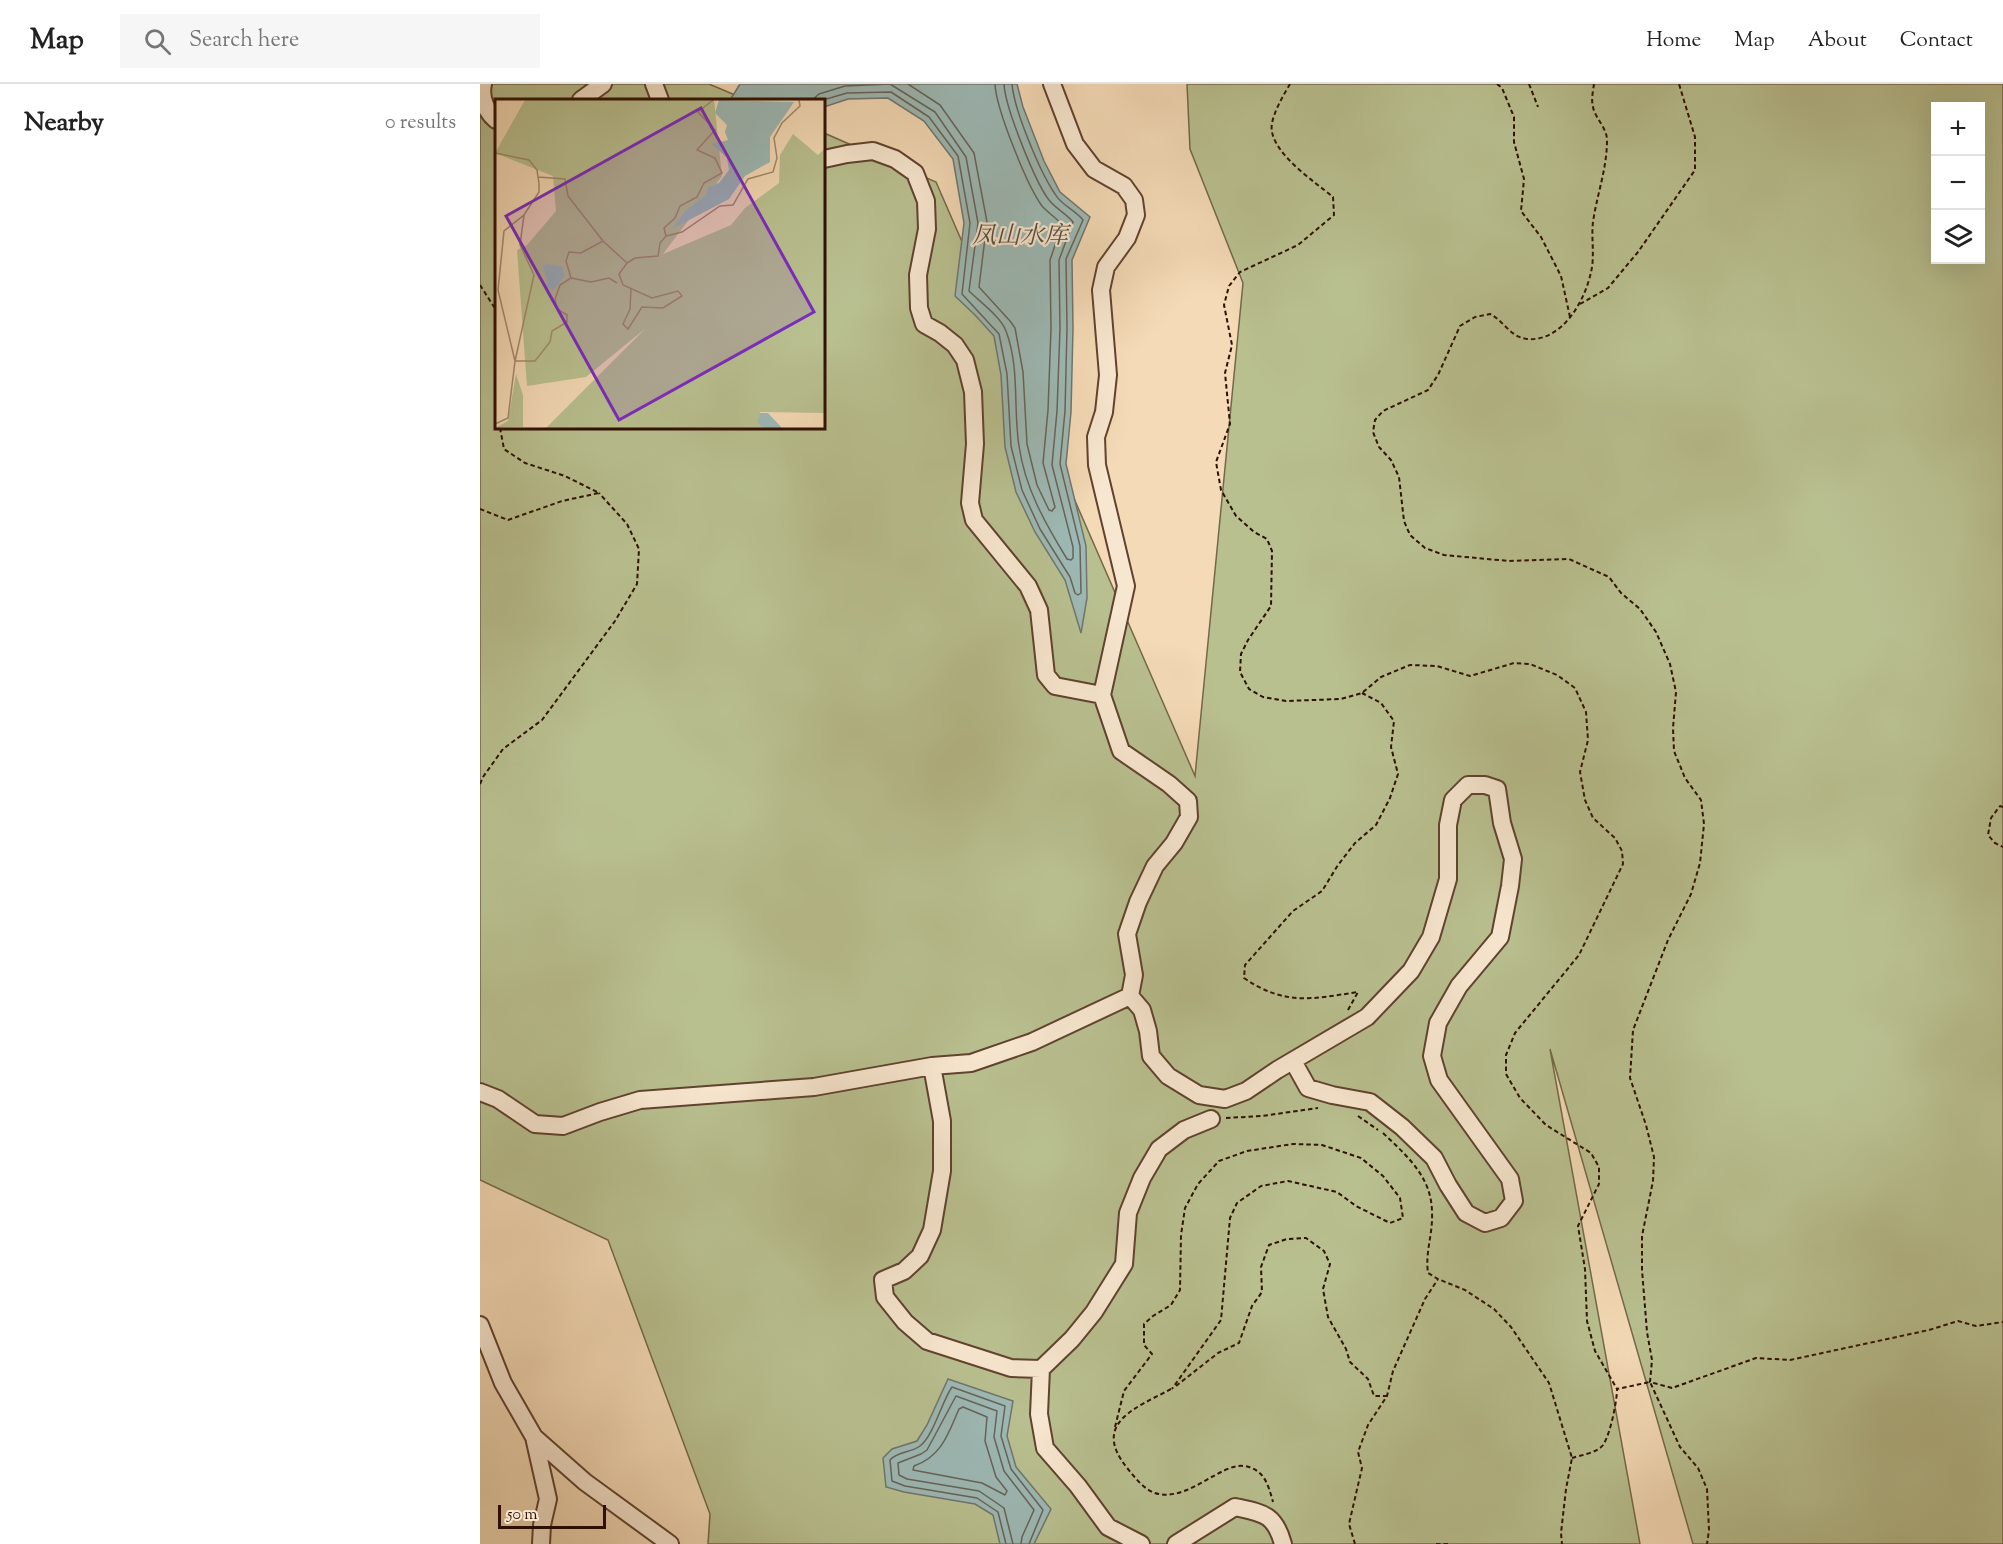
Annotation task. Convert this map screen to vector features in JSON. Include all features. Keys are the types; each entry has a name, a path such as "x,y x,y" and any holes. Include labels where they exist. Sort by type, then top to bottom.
{"street":[{"path":"483,84 481,90 486,110 495,119"},
{"path":"582,99 603,84"},
{"path":"654,84 660,99"},
{"path":"1052,84 1075,144 1094,169 1124,186 1134,200 1136,215 1127,238 1106,267 1101,290 1108,375 1104,412 1096,437 1097,465 1126,586 1102,695 1120,751 1169,784 1188,801 1189,818 1174,843 1155,866 1138,902 1127,934 1134,975 1130,996"},
{"path":"825,159 873,152 895,159 915,173 926,201 927,211 927,229 918,275 919,308 924,324 955,345 965,360 973,392 975,444 970,502 974,520 1028,586 1039,610 1046,675 1055,686 1102,695"},
{"path":"1130,996 1142,1010 1148,1031 1150,1056 1168,1076 1199,1095 1225,1100 1246,1091 1293,1061 1367,1017 1411,971 1431,937 1448,879 1448,825 1453,800 1468,785 1485,784 1497,789 1502,823 1513,858 1500,937 1459,986 1438,1023 1431,1056 1439,1080 1510,1179 1514,1201 1502,1218 1485,1222 1466,1213 1434,1158 1402,1127 1370,1102 1308,1088 1293,1061"},
{"path":"480,1092 498,1099 535,1124 563,1126 600,1112 640,1101 814,1087 932,1066 971,1063 1032,1042 1130,996"},
{"path":"932,1066 942,1121 942,1171 932,1230 920,1256 904,1271 883,1280 885,1297 905,1322 927,1341 1011,1368 1041,1369"},
{"path":"1141,1544 1108,1527 1078,1486 1045,1448 1039,1414 1041,1369 1072,1339 1094,1312 1124,1264 1128,1214 1142,1178 1159,1149 1184,1130 1211,1119"},
{"path":"480,1325 503,1383 534,1437 548,1499 542,1525 541,1544"},
{"path":"534,1437 585,1482 670,1544"},
{"path":"1176,1544 1235,1507 1264,1513 1278,1527 1283,1544"}],"path":[{"path":"1290,84 1277,109 1272,132 1283,155 1334,197 1334,214 1298,245 1240,272 1229,286 1224,305 1232,345 1225,373 1230,424 1216,462 1221,490 1236,516 1254,532 1267,539 1272,551 1271,606 1241,654 1240,672 1249,689 1263,697 1286,701 1341,699 1362,693 1382,677 1410,665 1437,666 1470,676 1514,663 1530,664 1557,675 1575,688 1586,712 1588,740 1580,772 1584,800 1593,818 1615,838 1622,851 1623,864 1579,955 1515,1033 1506,1055 1506,1074 1520,1098 1546,1125 1591,1153 1599,1167 1599,1184 1578,1226 1585,1269 1587,1321 1594,1351 1617,1389 1617,1406 1603,1445 1590,1453 1572,1458"},
{"path":"1497,84 1502,88 1514,117 1514,142 1524,179 1521,212 1541,237 1561,276 1570,317"},
{"path":"1529,84 1538,107"},
{"path":"1594,84 1592,106 1607,137 1606,170 1593,222 1592,271 1580,304 1561,327 1544,336 1528,339 1513,335 1499,319 1490,314 1475,317 1460,326 1438,375 1428,390 1383,411 1375,420 1373,432 1378,447 1391,460 1399,477 1404,521 1410,535 1425,548 1444,555 1509,561 1569,559 1609,577 1621,592 1640,609 1656,632 1670,663 1676,692 1674,751 1685,778 1701,800 1704,824 1700,863 1691,894 1668,940 1633,1030 1630,1078 1646,1125 1653,1157 1653,1181 1642,1236 1642,1270 1647,1332 1652,1360 1650,1382 1680,1447 1698,1468 1707,1489 1709,1530 1707,1544"},
{"path":"1580,304 1608,288 1638,252 1695,170 1695,137 1679,84"},
{"path":"480,285 495,308"},
{"path":"480,784 503,749 542,720 615,621 637,584 639,549 627,524 598,493 565,476 525,464 504,449 500,429"},
{"path":"480,509 508,520 562,501 598,493"},
{"path":"1334,1036 1359,992 1310,999 1281,997 1244,978 1245,964 1293,911 1322,891 1355,843 1376,825 1390,798 1398,774 1390,747 1394,721 1381,703 1362,693"},
{"path":"2003,807 2000,806 1991,818 1988,835 1995,843 2003,847"},
{"path":"1211,1119 1262,1116 1320,1108"},
{"path":"1353,1113 1382,1132 1413,1162 1428,1187 1432,1213 1426,1258 1428,1273 1466,1290 1494,1309 1511,1327 1549,1383 1572,1458 1566,1489 1562,1544"},
{"path":"1172,1389 1221,1320 1230,1218 1238,1203 1261,1186 1288,1181 1337,1192 1356,1206 1390,1223 1403,1218 1400,1198 1383,1176 1361,1158 1322,1145 1293,1144 1247,1151 1219,1161 1198,1184 1185,1208 1181,1235 1180,1290 1171,1305 1144,1324 1144,1345 1152,1354 1124,1391 1115,1427 1114,1446 1124,1464 1140,1484 1159,1494 1179,1493 1209,1480 1232,1466 1246,1466 1261,1473 1268,1483 1273,1502"},
{"path":"1115,1427 1128,1413 1172,1389 1218,1353 1239,1343 1252,1306 1262,1292 1261,1267 1269,1245 1287,1239 1306,1238 1324,1251 1330,1264 1323,1289 1328,1317 1346,1349 1350,1362 1368,1379 1374,1396 1387,1396"},
{"path":"1355,1544 1349,1524 1362,1468 1358,1452 1368,1425 1387,1396 1403,1345 1425,1299 1438,1279"},
{"path":"1617,1389 1650,1382 1672,1388 1756,1358 1790,1360 1929,1330 1958,1321 1976,1326 2003,1322"},
{"path":"1436,1544 1450,1544"}],"green space":[{"path":"480,84 709,84 745,99 495,99 495,429 825,429 825,133 936,182 1195,776 1243,283 1190,149 1187,84 2003,84 2003,1544 1693,1544 1550,1049 1640,1544 708,1544 710,1514 608,1240 480,1180"}],"water":[{"name":"凤山水库","path":"740,84 1017,84 1023,107 1044,161 1060,192 1090,217 1072,260 1071,412 1066,464 1086,546 1087,598 1081,633 1065,580 1035,532 1016,492 1005,447 1001,375 994,336 955,296 964,223 953,159 924,121 888,98 848,99 825,107 825,99 731,99"},
{"path":"948,1379 1013,1401 1007,1436 1016,1467 1051,1509 1034,1544 1000,1544 993,1515 975,1504 886,1487 883,1458 892,1449 917,1441"}]}
